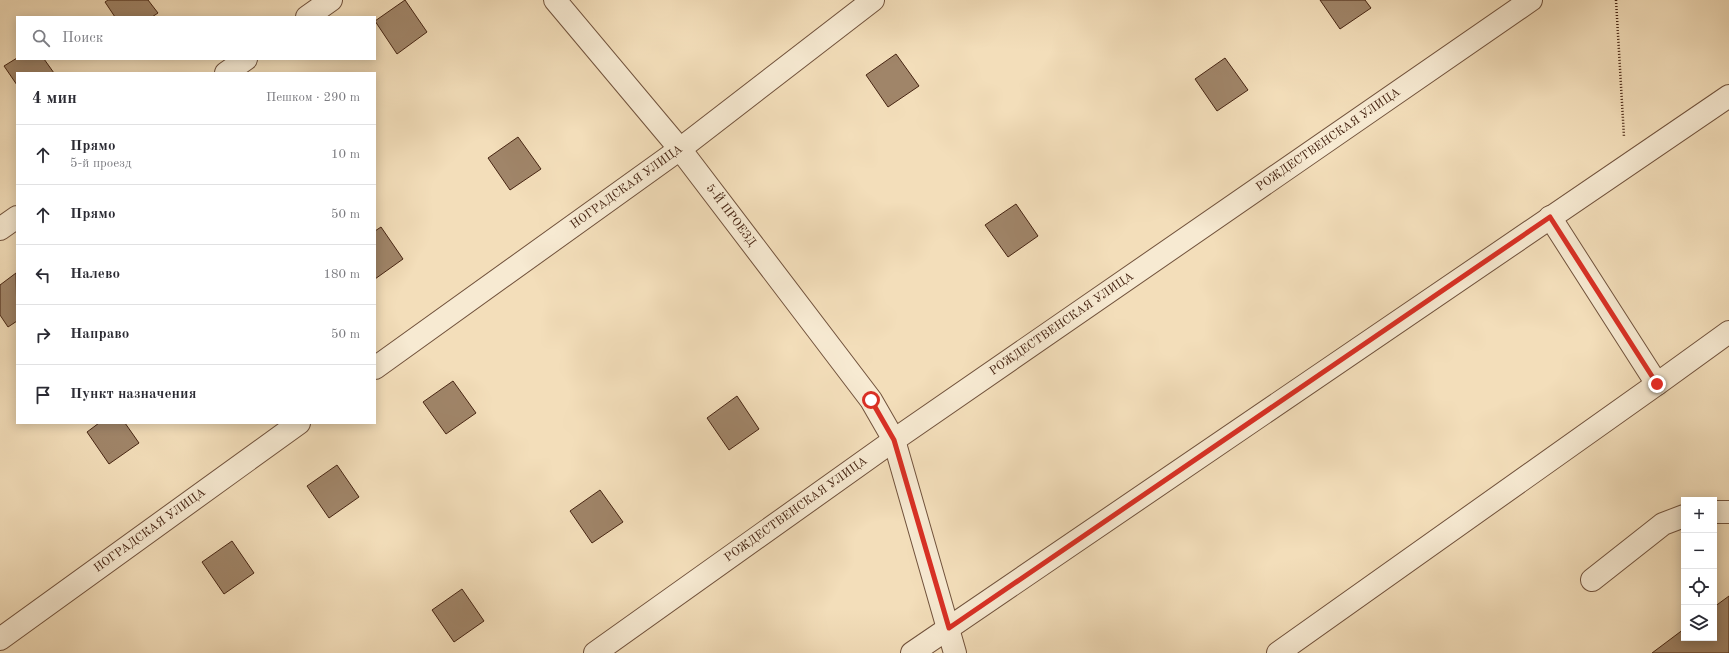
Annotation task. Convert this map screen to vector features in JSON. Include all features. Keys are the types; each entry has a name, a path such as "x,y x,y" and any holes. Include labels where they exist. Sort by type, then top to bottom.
{"street":[{"path":"307,16 331,0"},
{"name":"5-Й ПРОЕЗД","path":"555,0 680,149 871,400 894,440 955,653"},
{"name":"НОГРАДСКАЯ УЛИЦА","path":"376,367 680,149 873,0"},
{"name":"РОЖДЕСТВЕНСКАЯ УЛИЦА","path":"595,653 894,440 1531,0"},
{"path":"227,72 245,60"},
{"path":"912,653 1729,96"},
{"path":"1550,217 1657,384"},
{"path":"0,229 16,218"},
{"path":"1278,653 1729,332"},
{"name":"НОГРАДСКАЯ УЛИЦА","path":"0,639 298,424"},
{"path":"1717,512 1729,512"},
{"path":"1592,580 1663,524 1681,517"}],"path":[{"path":"1616,0 1626,166"}],"building":[{"path":"108,0 148,0 158,13 154,16 114,16 105,2"},
{"path":"405,0 427,32 397,54 376,20"},
{"path":"1320,0 1365,0 1371,8 1340,29"},
{"path":"896,54 919,86 888,107 866,75"},
{"path":"1225,58 1248,90 1217,111 1195,79"},
{"path":"16,59 16,60 45,60 53,72 16,72 16,84 4,66"},
{"path":"518,137 541,169 510,190 488,158"},
{"path":"1016,204 1038,236 1008,257 985,225"},
{"path":"381,227 403,259 376,278 376,230"},
{"path":"16,273 16,322 8,327 0,315 0,285"},
{"path":"453,381 476,413 446,434 423,402"},
{"path":"737,396 759,429 729,450 707,418"},
{"path":"98,424 126,424 139,443 109,464 87,432"},
{"path":"337,465 359,497 329,518 307,486"},
{"path":"600,490 623,522 592,543 570,511"},
{"path":"232,541 254,573 224,594 202,562"},
{"path":"462,589 484,621 454,642 432,610"},
{"path":"1729,596 1729,653 1652,653 1681,631 1681,641 1717,641 1717,605"}],"route":[{"path":"871,400 894,440 949,628 1550,217 1657,384"}]}
